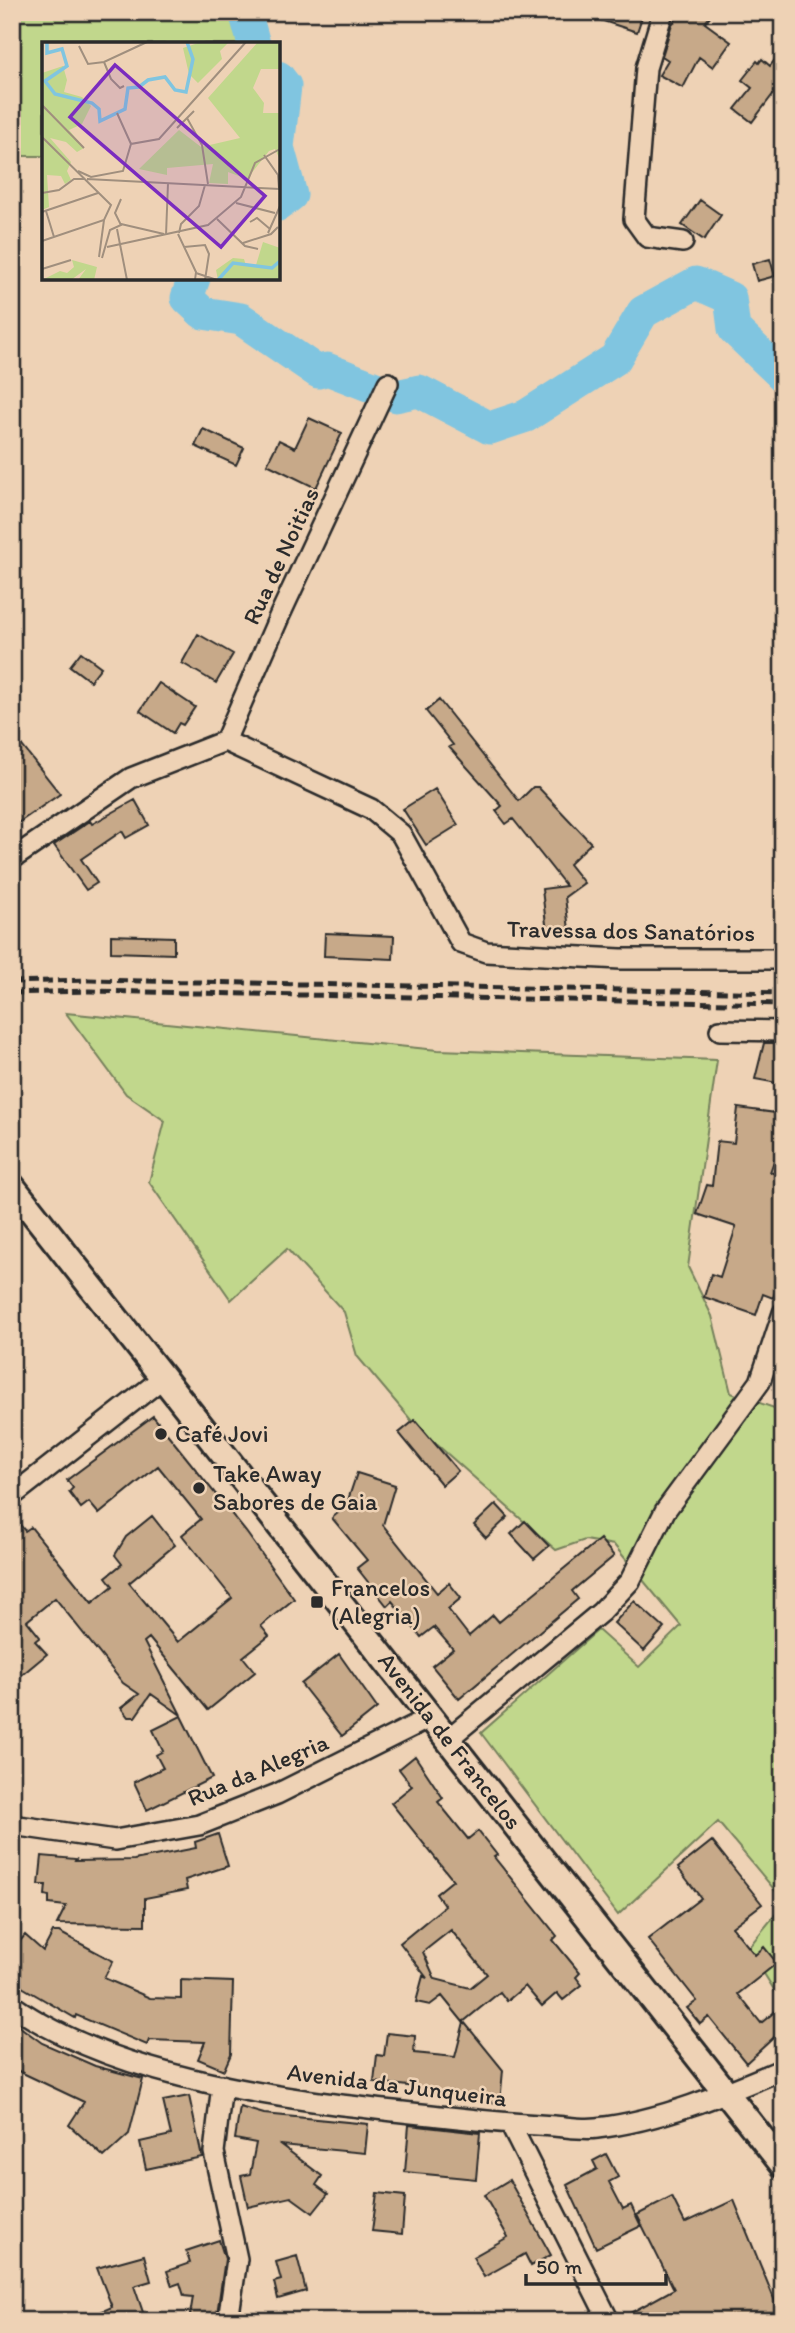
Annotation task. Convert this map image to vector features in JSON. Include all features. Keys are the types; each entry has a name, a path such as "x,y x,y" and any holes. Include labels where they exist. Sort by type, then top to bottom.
{"main road":[{"name":"Avenida de Francelos","path":"12,1186 783,2165"}],"street":[{"path":"663,12 646,68 634,219 648,237 683,242"},
{"name":"Rua de Noitias","path":"225,741 279,617 386,388"},
{"path":"12,859 131,778 225,741"},
{"name":"Travessa dos Sanatórios","path":"225,741 371,809 401,834 461,943 485,952 621,959 783,958"},
{"path":"720,1030 783,1031"},
{"path":"448,1739 601,1612 630,1581 664,1511 760,1381 783,1313"},
{"path":"12,1496 164,1377"},
{"name":"Rua da Alegria","path":"12,1825 115,1840 199,1825 277,1794 431,1717"},
{"name":"Avenida da Junqueira","path":"12,2005 98,2053 222,2085 326,2104 510,2124 595,2129 658,2114 726,2093 783,2069"},
{"path":"222,2085 214,2152 237,2259 228,2321"},
{"path":"510,2124 609,2321"}],"green space":[{"path":"12,12 242,12 235,28 239,42 42,42 42,156 23,156 12,136"},
{"path":"66,1013 438,1050 717,1060 688,1267 712,1316 731,1393 783,1411 783,1900 718,1822 618,1915 481,1733 598,1630 639,1667 681,1626 614,1545 585,1540 556,1550 416,1426 357,1356 344,1312 287,1249 231,1300 149,1182 165,1121 126,1094"},
{"path":"783,1905 783,2004 748,1948"}],"building":[{"path":"586,12 627,12 642,17 637,32 585,15"},
{"path":"682,12 713,12 705,23 731,42 713,67 699,57 683,88 659,75 668,60 662,56 672,24"},
{"path":"783,49 783,81 752,122 735,109 752,88 742,80 757,61 759,63 762,59 770,66"},
{"path":"700,200 721,215 704,240 682,225"},
{"path":"770,259 775,276 757,281 752,264"},
{"path":"309,418 342,433 316,488 267,464 279,440 295,448"},
{"path":"203,429 244,448 236,465 195,446"},
{"path":"198,634 233,654 216,683 182,663"},
{"path":"81,652 101,667 90,681 70,666"},
{"path":"159,683 195,707 183,725 179,723 173,733 140,711"},
{"path":"439,700 519,801 533,787 538,787 591,843 569,864 584,883 565,897 569,930 547,933 542,889 566,886 513,819 506,824 496,811 502,806 449,747 453,745 426,711"},
{"path":"12,733 60,794 12,827"},
{"path":"435,789 458,825 426,845 403,809"},
{"path":"135,800 149,825 126,838 122,831 81,859 97,883 86,890 54,845 90,821 92,824"},
{"path":"325,933 394,936 393,959 324,956"},
{"path":"111,935 174,937 174,954 111,952"},
{"path":"764,1043 783,1043 783,1084 755,1079"},
{"path":"738,1108 783,1114 783,1136 770,1172 783,1176 783,1267 773,1298 763,1294 756,1315 704,1297 711,1274 720,1277 736,1227 697,1214 707,1185 712,1186 717,1141 734,1143"},
{"path":"153,1416 246,1532 294,1599 261,1626 269,1636 243,1657 255,1672 208,1710 149,1638 144,1642 181,1715 151,1694 135,1717 128,1717 121,1708 139,1694 123,1683 55,1598 27,1621 40,1637 35,1641 47,1654 12,1683 12,1515 25,1531 31,1527 92,1603 113,1586 106,1577 122,1564 115,1555 126,1537 152,1516 175,1545 129,1583 178,1642 232,1598 182,1535 201,1519 158,1466 99,1514 89,1502 81,1508 69,1492 73,1488 67,1480"},
{"path":"415,1420 458,1471 442,1485 399,1433"},
{"path":"357,1473 395,1485 383,1525 437,1593 449,1583 461,1598 448,1609 469,1636 493,1615 499,1622 600,1539 614,1556 572,1591 578,1599 459,1699 432,1666 453,1649 434,1627 421,1637 392,1601 387,1606 357,1568 367,1560 332,1518 346,1506"},
{"path":"496,1504 508,1517 486,1538 474,1525"},
{"path":"525,1521 549,1546 534,1559 511,1534"},
{"path":"634,1601 664,1628 644,1651 614,1623"},
{"path":"339,1654 377,1708 342,1736 301,1684"},
{"path":"181,1716 212,1778 147,1810 134,1782 163,1768 156,1755 163,1751 153,1730"},
{"path":"415,1756 443,1798 438,1802 468,1839 478,1831 497,1855 494,1857 557,1936 553,1940 580,1973 576,1977 582,1985 563,2000 557,1993 542,2006 525,1986 507,2001 500,1992 463,2022 442,1996 430,2005 416,2002 423,1976 427,1978 400,1943 445,1906 436,1894 453,1880 391,1803 412,1786 399,1769","holes":["451,1930 487,1974 470,1988 435,1979 423,1952"]},
{"path":"218,1834 228,1866 185,1880 187,1890 145,1898 145,1925 57,1924 66,1906 49,1904 49,1896 45,1895 46,1885 39,1885 42,1856 76,1859 75,1861 134,1860 196,1848 195,1842"},
{"path":"712,1841 762,1904 732,1927 755,1955 764,1947 777,1963 738,1994 761,2023 783,2005 783,2029 746,2063 709,2017 700,2024 687,2008 697,2001 648,1939 701,1898 678,1868"},
{"path":"53,1932 59,1932 113,1961 104,1978 150,1998 181,1999 181,1980 233,1982 231,2054 224,2070 198,2059 205,2042 149,2040 147,2045 76,2015 75,2018 12,1979 12,1934 20,1941 25,1935 43,1951"},
{"path":"12,2021 42,2043 95,2066 143,2079 129,2134 104,2157 69,2125 84,2102 12,2068"},
{"path":"464,2022 503,2070 500,2103 462,2099 462,2095 424,2091 424,2088 374,2082 377,2055 384,2056 387,2033 415,2036 414,2053 455,2057"},
{"path":"189,2096 202,2157 146,2169 140,2142 171,2135 163,2101"},
{"path":"240,2107 264,2114 368,2124 365,2153 281,2145 322,2176 316,2185 328,2194 313,2213 291,2197 248,2207 241,2176 250,2174 256,2143 235,2139"},
{"path":"409,2125 480,2133 476,2179 405,2172"},
{"path":"606,2154 618,2177 609,2182 623,2209 631,2205 641,2226 596,2248 567,2185 597,2169 593,2161"},
{"path":"509,2180 551,2255 531,2266 525,2254 484,2277 473,2257 508,2237 484,2195"},
{"path":"377,2193 405,2196 402,2234 372,2231"},
{"path":"672,2197 685,2223 734,2200 783,2321 621,2321 621,2318 674,2289 637,2215"},
{"path":"219,2240 225,2259 216,2321 189,2321 193,2297 184,2296 180,2283 172,2286 167,2271 190,2263 186,2251"},
{"path":"144,2255 151,2281 134,2286 146,2321 80,2321 112,2307 97,2268"},
{"path":"297,2256 306,2291 278,2299 274,2282 281,2280 276,2262"}],"waterway":[{"path":"245,12 253,42"},
{"path":"280,80 285,86 280,130"},
{"path":"280,154 291,195 280,203"},
{"path":"193,280 187,298 203,313 241,319 318,372 327,369 396,396 419,391 490,428 526,416 615,359 643,312 696,283 730,298 734,329 783,376"}],"railway":[{"path":"12,982 89,980 783,993"},
{"path":"12,993 90,991 783,1004"}],"place":[{"name":"Café Jovi","path":"161,1434"},
{"name":"Take Away Sabores de Gaia","path":"199,1488"},
{"name":"Francelos (Alegria)","path":"317,1602"}]}
